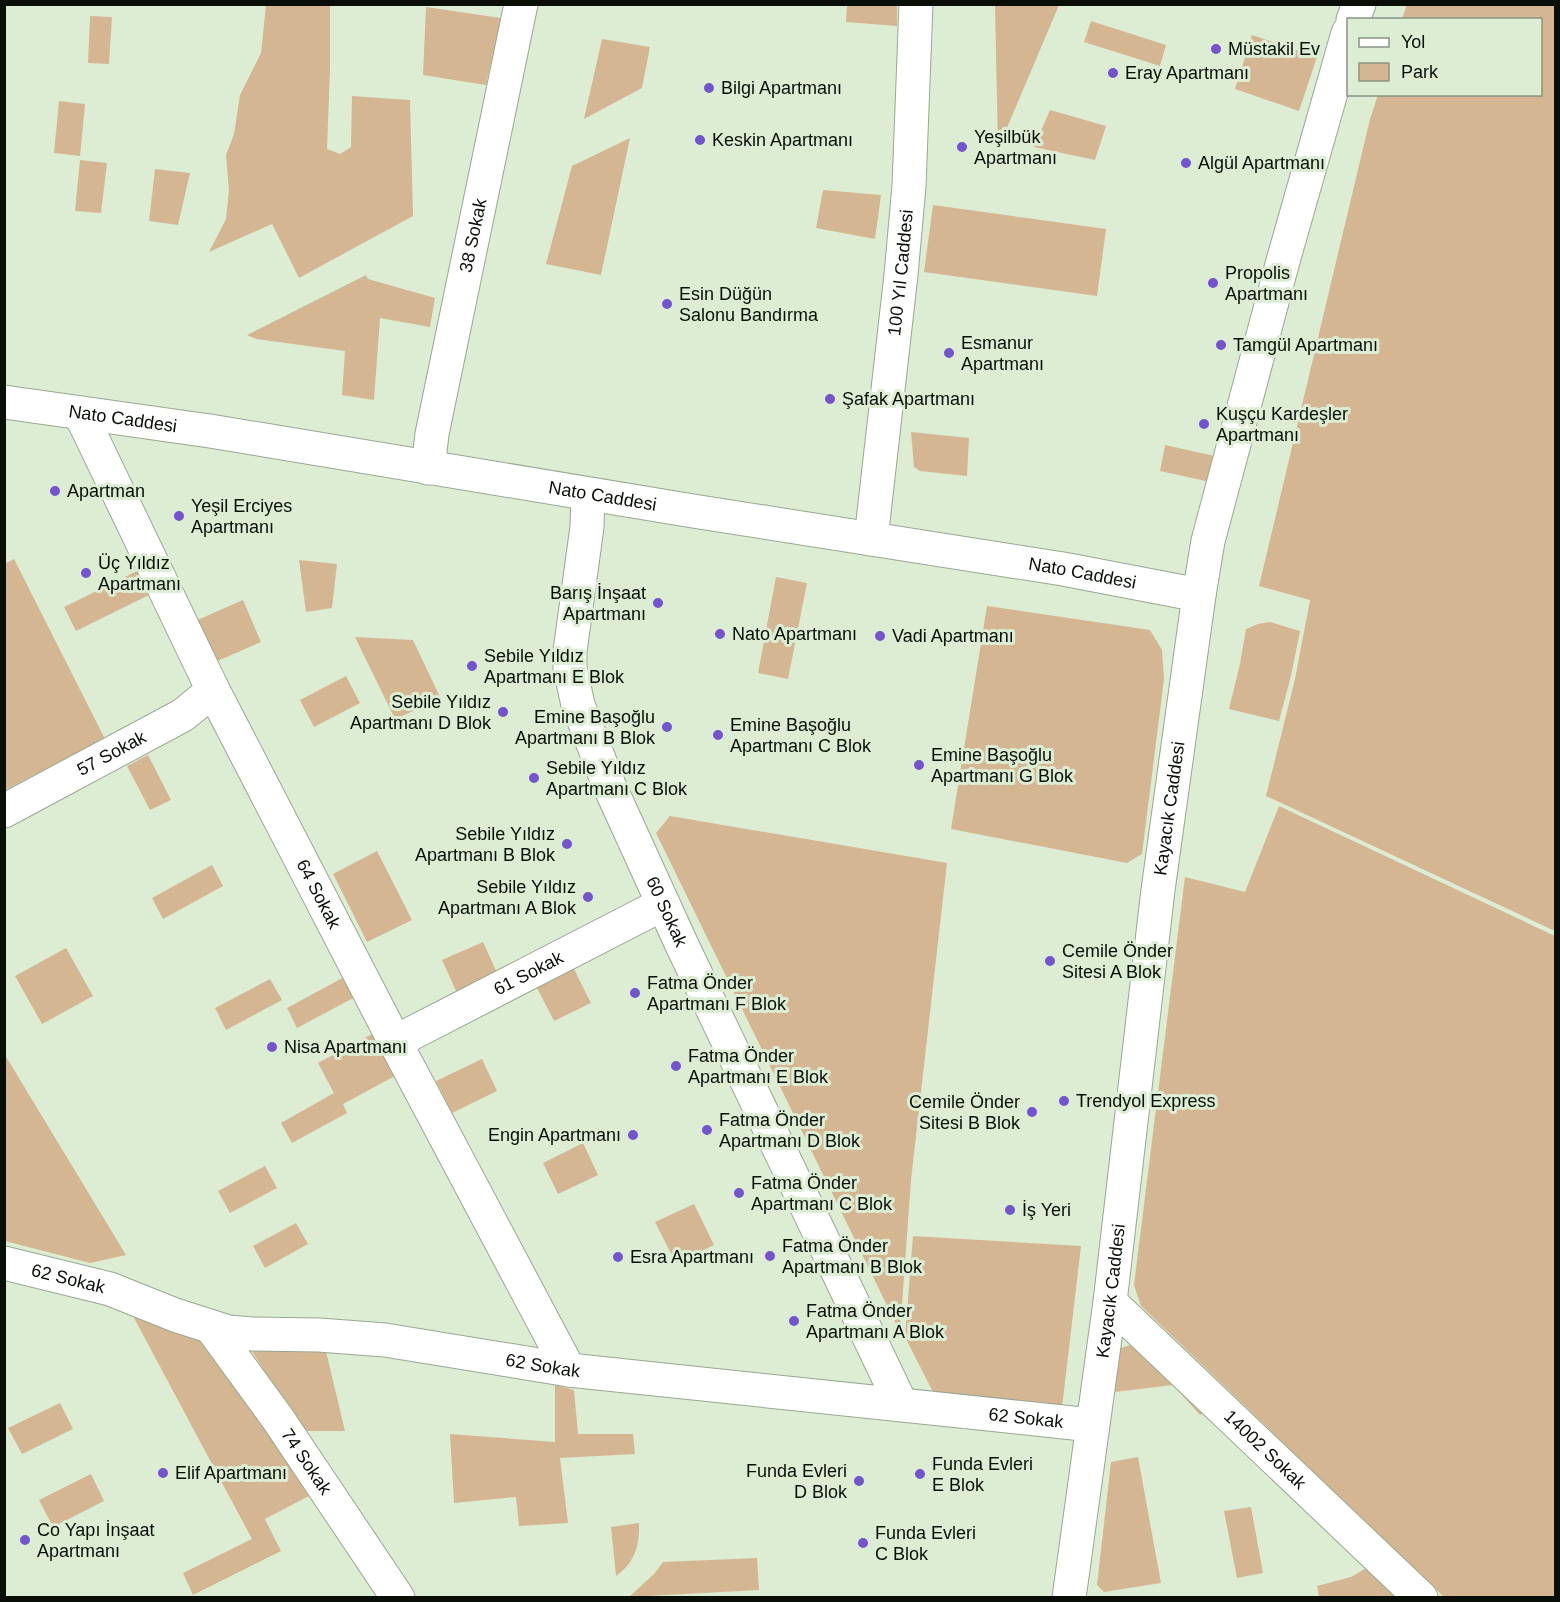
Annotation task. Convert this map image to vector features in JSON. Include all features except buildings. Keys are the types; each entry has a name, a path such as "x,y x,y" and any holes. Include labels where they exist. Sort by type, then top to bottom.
{"street":[{"name":"38 Sokak","path":"428,468 432,434 482,202 521,4"},
{"name":"100 Yıl Caddesi","path":"871,539 908,197 916,4"},
{"name":"Kayacık Caddesi","path":"1069,1598 1110,1302 1158,890 1199,595 1209,541 1274,295 1347,37"},
{"name":"Nato Caddesi","path":"4,402 210,431 588,494 1063,568 1199,595"},
{"name":"64 Sokak","path":"80,413 212,688 395,1042 569,1370"},
{"name":"60 Sokak","path":"588,494 587,527 570,651 573,687 578,705 609,785 663,904 901,1404"},
{"name":"57 Sokak","path":"4,811 183,715 201,701 212,688"},
{"name":"61 Sokak","path":"395,1042 663,904"},
{"name":"62 Sokak","path":"4,1263 110,1289 175,1315 242,1334 319,1335 385,1340 569,1370 1092,1425"},
{"name":"14002 Sokak","path":"1110,1302 1421,1598"},
{"name":"74 Sokak","path":"211,1327 278,1419 399,1598"}],"green space":[{"path":"1407,4 1555,5 1555,931 1266,796 1295,679 1310,600 1259,586 1370,119 1378,96 1542,96 1542,18 1402,18"},
{"path":"266,5 330,5 327,149 340,154 351,147 352,96 410,100 413,216 299,278 272,224 209,252 226,219 229,190 226,155 234,134 240,95 261,53"},
{"path":"847,5 897,5 897,26 846,22"},
{"path":"995,5 1059,5 998,149"},
{"path":"426,7 501,18 486,85 423,75"},
{"path":"90,16 112,17 109,64 88,63"},
{"path":"1091,21 1166,45 1160,66 1084,42"},
{"path":"1252,35 1317,57 1299,111 1235,89"},
{"path":"602,39 650,47 642,88 584,119"},
{"path":"59,101 85,104 80,156 54,153"},
{"path":"1050,110 1106,126 1095,160 1034,147"},
{"path":"630,138 601,275 546,264 572,166"},
{"path":"80,160 107,163 101,213 75,211"},
{"path":"155,169 190,173 178,225 149,221"},
{"path":"823,190 881,195 875,239 816,228"},
{"path":"933,205 1106,229 1097,296 924,272"},
{"path":"366,275 368,279 435,298 430,327 380,318 374,400 342,395 345,351 256,339 247,335"},
{"path":"911,432 969,438 967,476 920,471 914,467"},
{"path":"1165,445 1219,457 1210,482 1160,471"},
{"path":"14,559 105,739 5,790 4,564"},
{"path":"299,560 337,564 332,608 306,612"},
{"path":"139,570 151,594 76,631 64,607"},
{"path":"776,577 807,583 788,679 758,673"},
{"path":"243,600 261,642 213,663 195,621"},
{"path":"987,606 1150,630 1162,650 1164,679 1142,854 1127,863 951,829"},
{"path":"1270,622 1300,631 1279,721 1229,709 1246,629"},
{"path":"355,637 413,640 441,699 395,719"},
{"path":"346,676 360,703 314,727 300,700"},
{"path":"148,755 171,800 150,810 127,766"},
{"path":"1279,806 1555,936 1555,1597 1444,1597 1141,1306 1134,1285 1185,877 1245,892"},
{"path":"670,816 947,863 911,1180 900,1332 656,833"},
{"path":"377,851 412,920 367,942 333,874"},
{"path":"212,865 223,886 163,919 152,898"},
{"path":"483,942 499,977 458,995 442,960"},
{"path":"66,948 93,996 42,1024 15,976"},
{"path":"573,967 591,1003 554,1021 536,986"},
{"path":"346,976 357,996 297,1028 287,1008"},
{"path":"270,979 282,1000 226,1030 215,1008"},
{"path":"372,1034 395,1076 343,1104 347,1113 292,1143 281,1123 334,1093 318,1063"},
{"path":"4,1055 126,1255 90,1263 5,1241"},
{"path":"482,1059 497,1091 452,1113 436,1081"},
{"path":"583,1143 598,1175 558,1194 543,1163"},
{"path":"265,1166 277,1188 230,1213 218,1191"},
{"path":"694,1204 714,1245 676,1263 655,1222"},
{"path":"296,1223 308,1244 265,1268 253,1246"},
{"path":"913,1236 1081,1246 1062,1408 934,1394 905,1337"},
{"path":"133,1316 201,1336 311,1495 265,1519 281,1551 193,1595 183,1573 252,1539"},
{"path":"1142,1341 1210,1409 1200,1415 1173,1385 1115,1392 1118,1349"},
{"path":"257,1347 325,1347 345,1431 301,1431 252,1351"},
{"path":"555,1385 574,1390 578,1434 633,1434 635,1454 560,1458 568,1523 519,1526 516,1497 454,1503 450,1434 555,1442"},
{"path":"60,1403 73,1429 22,1454 8,1428"},
{"path":"1138,1457 1161,1583 1104,1592 1097,1585 1111,1462"},
{"path":"91,1474 104,1501 53,1527 39,1500"},
{"path":"1251,1507 1263,1573 1237,1578 1224,1511"},
{"path":"639,1523 635,1553 616,1576 611,1527"},
{"path":"757,1558 759,1590 629,1597 654,1574 663,1562"},
{"path":"1370,1566 1407,1597 1319,1597 1317,1586 1351,1577"}],"place":[{"name":"Müstakil Ev","path":"1216,49"},
{"name":"Eray Apartmanı","path":"1113,73"},
{"name":"Bilgi Apartmanı","path":"709,88"},
{"name":"Keskin Apartmanı","path":"700,140"},
{"name":"Yeşilbük Apartmanı","path":"962,147"},
{"name":"Algül Apartmanı","path":"1186,163"},
{"name":"Propolis Apartmanı","path":"1213,283"},
{"name":"Esin Düğün Salonu Bandırma","path":"667,304"},
{"name":"Tamgül Apartmanı","path":"1221,345"},
{"name":"Esmanur Apartmanı","path":"949,353"},
{"name":"Şafak Apartmanı","path":"830,399"},
{"name":"Kuşçu Kardeşler Apartmanı","path":"1204,424"},
{"name":"Apartman","path":"55,491"},
{"name":"Yeşil Erciyes Apartmanı","path":"179,516"},
{"name":"Üç Yıldız Apartmanı","path":"86,573"},
{"name":"Barış İnşaat Apartmanı","path":"658,603"},
{"name":"Nato Apartmanı","path":"720,634"},
{"name":"Vadi Apartmanı","path":"880,636"},
{"name":"Sebile Yıldız Apartmanı E Blok","path":"472,666"},
{"name":"Sebile Yıldız Apartmanı D Blok","path":"503,712"},
{"name":"Emine Başoğlu Apartmanı B Blok","path":"667,727"},
{"name":"Emine Başoğlu Apartmanı C Blok","path":"718,735"},
{"name":"Emine Başoğlu Apartmanı G Blok","path":"919,765"},
{"name":"Sebile Yıldız Apartmanı C Blok","path":"534,778"},
{"name":"Sebile Yıldız Apartmanı B Blok","path":"567,844"},
{"name":"Sebile Yıldız Apartmanı A Blok","path":"588,897"},
{"name":"Cemile Önder Sitesi A Blok","path":"1050,961"},
{"name":"Fatma Önder Apartmanı F Blok","path":"635,993"},
{"name":"Nisa Apartmanı","path":"272,1047"},
{"name":"Fatma Önder Apartmanı E Blok","path":"676,1066"},
{"name":"Trendyol Express","path":"1064,1101"},
{"name":"Cemile Önder Sitesi B Blok","path":"1032,1112"},
{"name":"Fatma Önder Apartmanı D Blok","path":"707,1130"},
{"name":"Engin Apartmanı","path":"633,1135"},
{"name":"Fatma Önder Apartmanı C Blok","path":"739,1193"},
{"name":"İş Yeri","path":"1010,1210"},
{"name":"Fatma Önder Apartmanı B Blok","path":"770,1256"},
{"name":"Esra Apartmanı","path":"618,1257"},
{"name":"Fatma Önder Apartmanı A Blok","path":"794,1321"},
{"name":"Elif Apartmanı","path":"163,1473"},
{"name":"Funda Evleri E Blok","path":"920,1474"},
{"name":"Funda Evleri D Blok","path":"859,1481"},
{"name":"Co Yapı İnşaat Apartmanı","path":"25,1540"},
{"name":"Funda Evleri C Blok","path":"863,1543"}]}
